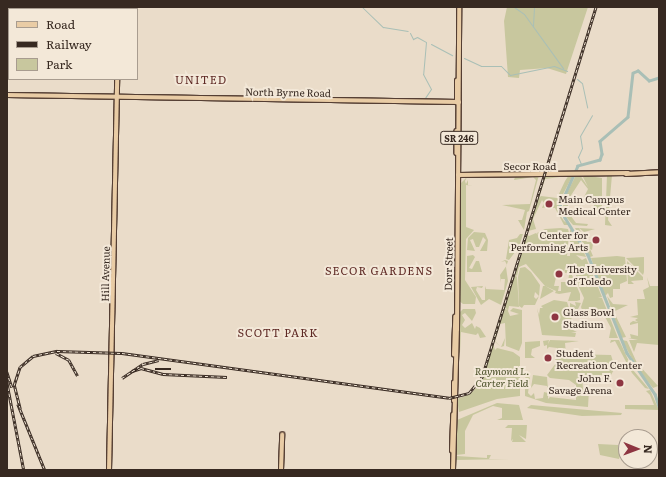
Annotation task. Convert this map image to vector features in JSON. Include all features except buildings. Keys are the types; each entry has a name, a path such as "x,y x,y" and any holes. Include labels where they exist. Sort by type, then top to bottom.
{"main road":[{"name":"Dorr Street","path":"453,461 452,433 458,174 459,7"},
{"name":"Hill Avenue","path":"109,470 117,80"},
{"name":"North Byrne Road","path":"7,95 458,102"},
{"name":"Secor Road","path":"458,174 659,172"},
{"name":"Dorr Street","path":"452,470 455,448 457,360 458,174"},
{"path":"459,185 468,174"},
{"path":"456,252 458,266"},
{"path":"454,345 457,360"},
{"path":"281,470 282,435"},
{"path":"453,440 455,448"}],"green space":[{"path":"507,7 588,7 566,74 547,68 520,70 519,78 508,77 504,21"},
{"path":"539,175 529,211 527,212 524,230 518,220 522,220 525,210 502,205 530,204 536,180 533,177 514,180 515,177"},
{"path":"545,175 567,176 545,179 539,198 541,196 557,198 569,175 573,175 561,198 558,212 564,221 570,225 564,225 555,208 551,208 554,205 553,200 545,200 545,206 548,205 548,207 542,208 544,203 542,200 533,219 536,229 528,231"},
{"path":"576,175 580,175 588,187 582,175 602,178 602,216 597,216 596,208 595,215 592,216 595,209 593,202 585,198 596,198 584,197 588,189 581,180 568,200 568,212 576,223 588,224 587,226 573,225 561,211 564,199"},
{"path":"607,175 612,175 608,220 612,226 605,225"},
{"path":"467,177 465,181 466,184 468,180 468,185 473,186 466,185 466,227 474,230 466,239 465,280 476,297 475,304 463,304 458,300 461,183"},
{"path":"575,228 579,228 582,234 584,232 586,237 590,237 584,238 587,242 591,242 591,237 594,237 592,250 590,249 593,256 590,257"},
{"path":"579,228 595,229 584,232"},
{"path":"545,229 568,229 567,256 570,256 570,229 579,242 586,257 576,255 582,260 586,258 602,297 598,298 602,298 618,338 609,338 611,328 604,315 584,316 581,307 584,298 576,281 576,271 565,273 564,268 564,273 557,273 554,286 559,286 558,291 561,291 561,282 568,282 569,275 572,275 580,294 580,300 568,301 571,292 559,294 545,286 526,264 519,267 517,276 515,274 526,234 529,236 536,233 538,235 537,233"},
{"path":"474,232 485,233 488,240 487,251 480,251 486,240 483,237 479,247 476,247 473,239 470,240 475,251 467,250 468,238"},
{"path":"520,234 523,234 519,247 509,260 506,259 509,240 517,238"},
{"path":"473,255 475,257 469,268 472,269 476,261 479,261 482,272 467,272 467,256"},
{"path":"617,256 625,257 627,281 620,284 620,289 613,289 613,297 610,298 608,293 605,296 603,292 591,258"},
{"path":"644,257 643,275 626,258"},
{"path":"627,261 643,277 643,280 631,281 634,284 628,284"},
{"path":"506,266 508,281 501,305 489,299 481,305 471,287 483,286 482,288 477,287 476,290 482,300 485,300 485,286 486,289 504,290 505,279 501,279 501,283 500,275"},
{"path":"525,267 531,272 540,285 539,296 535,305 524,305 522,308 519,306 518,277 520,268","holes":["535,292 539,296 536,299 534,297"]},
{"path":"514,274 517,277 519,307 509,306 508,311 510,316 519,314 510,311 513,308 522,310 522,343 519,351 506,346 505,323 500,324 495,341 501,347 493,340 503,308 508,310 504,307"},
{"path":"647,277 650,286 659,286 659,345 637,343 634,352 629,340 638,340 628,338 631,338 630,334 638,336 638,323 630,325 630,323 633,321 638,322 635,320 638,318 630,317 638,315 637,299 645,299 643,290 649,287"},
{"path":"543,286 554,291 540,299"},
{"path":"607,296 613,304 628,305 615,311 612,308 626,337 621,338"},
{"name":"Glass Bowl Stadium","path":"554,300 567,302 570,311 570,303 576,306 575,302 581,303 578,309 572,310 571,329 577,332 571,332 576,333 575,337 542,335 537,308 539,315 540,308 543,308 541,306"},
{"path":"463,309 475,309 476,313 472,321 465,313 462,315 465,320 462,325 465,328 472,323 475,329 476,326 480,328 486,337 480,338 478,333 476,335 461,332 460,353 458,352 458,326 460,312"},
{"path":"505,338 504,346 501,347"},
{"path":"549,340 548,344 550,340 579,341 565,343 566,354 611,355 615,368 608,380 605,380 604,375 582,376 583,389 604,389 589,390 588,407 546,403 525,396 525,378 527,375 530,378 528,393 531,396 534,393 535,399 543,398 544,392 548,393 548,399 550,397 576,400 576,385 569,380 550,378 547,375 556,363 555,358 560,356 557,348 549,347 547,349 547,345 544,346 543,341"},
{"path":"611,340 619,340 633,370 649,389 645,388 632,373 615,341 610,343"},
{"path":"622,340 627,341 637,363 658,386 653,388 637,368"},
{"path":"540,341 540,346 532,349 531,355 535,358 525,358 525,342"},
{"name":"Raymond L. Carter Field","path":"493,343 495,350 497,348 513,352 520,357 520,396 497,399 459,412 457,399 470,394 479,385"},
{"path":"533,375 547,377 548,390 547,386 534,384 531,388"},
{"path":"650,390 659,410 625,409 625,405 654,405 650,395 646,391"},
{"path":"497,403 519,405 523,420 497,420 502,418 502,408 493,406 473,415 465,431 465,454 456,455 457,420"},
{"path":"531,405 622,413 621,415 582,416 527,408"},
{"path":"508,425 527,425 526,439 519,435 526,442 512,442 512,428 505,428"},
{"path":"598,444 618,445 618,459 600,455"},
{"path":"487,455 491,455 489,459 510,459 455,460 457,456 487,458"}],"waterway":[{"path":"362,7 383,27 408,31"},
{"path":"514,7 524,14 563,68"},
{"path":"533,26 534,7"},
{"path":"410,33 413,39 417,37 426,42 423,74 431,89 425,98"},
{"path":"431,44 452,55"},
{"path":"464,58 481,66 501,66 510,75 554,66 567,71"},
{"path":"659,78 649,81 638,71 633,73 628,117 600,141 602,154 600,160 578,166 559,208 588,255 627,353 655,394 659,406"},
{"path":"577,79 582,83 587,107"},
{"path":"581,164 578,157 582,148 580,136 592,115"}],"railway":[{"path":"20,409 14,385 20,367 33,356 57,351 122,353 449,398 469,393 482,377 596,7"},
{"path":"56,353 69,360 78,376"},
{"path":"122,378 143,364 159,360"},
{"path":"132,371 141,368 163,374 227,377"},
{"path":"155,369 171,369"},
{"path":"7,372 12,387"},
{"path":"7,382 24,470"},
{"path":"18,404 45,470"}],"place":[{"name":"Main Campus Medical Center","path":"549,204"},
{"name":"Center for Performing Arts","path":"596,240"},
{"name":"The University of Toledo","path":"559,274"},
{"name":"Glass Bowl Stadium","path":"555,317"},
{"name":"Student Recreation Center","path":"548,358"},
{"name":"John F. Savage Arena","path":"620,383"}],"district":[{"name":"UNITED","path":"201,79"},
{"name":"SECOR GARDENS","path":"379,270"},
{"name":"SCOTT PARK","path":"278,332"}]}
